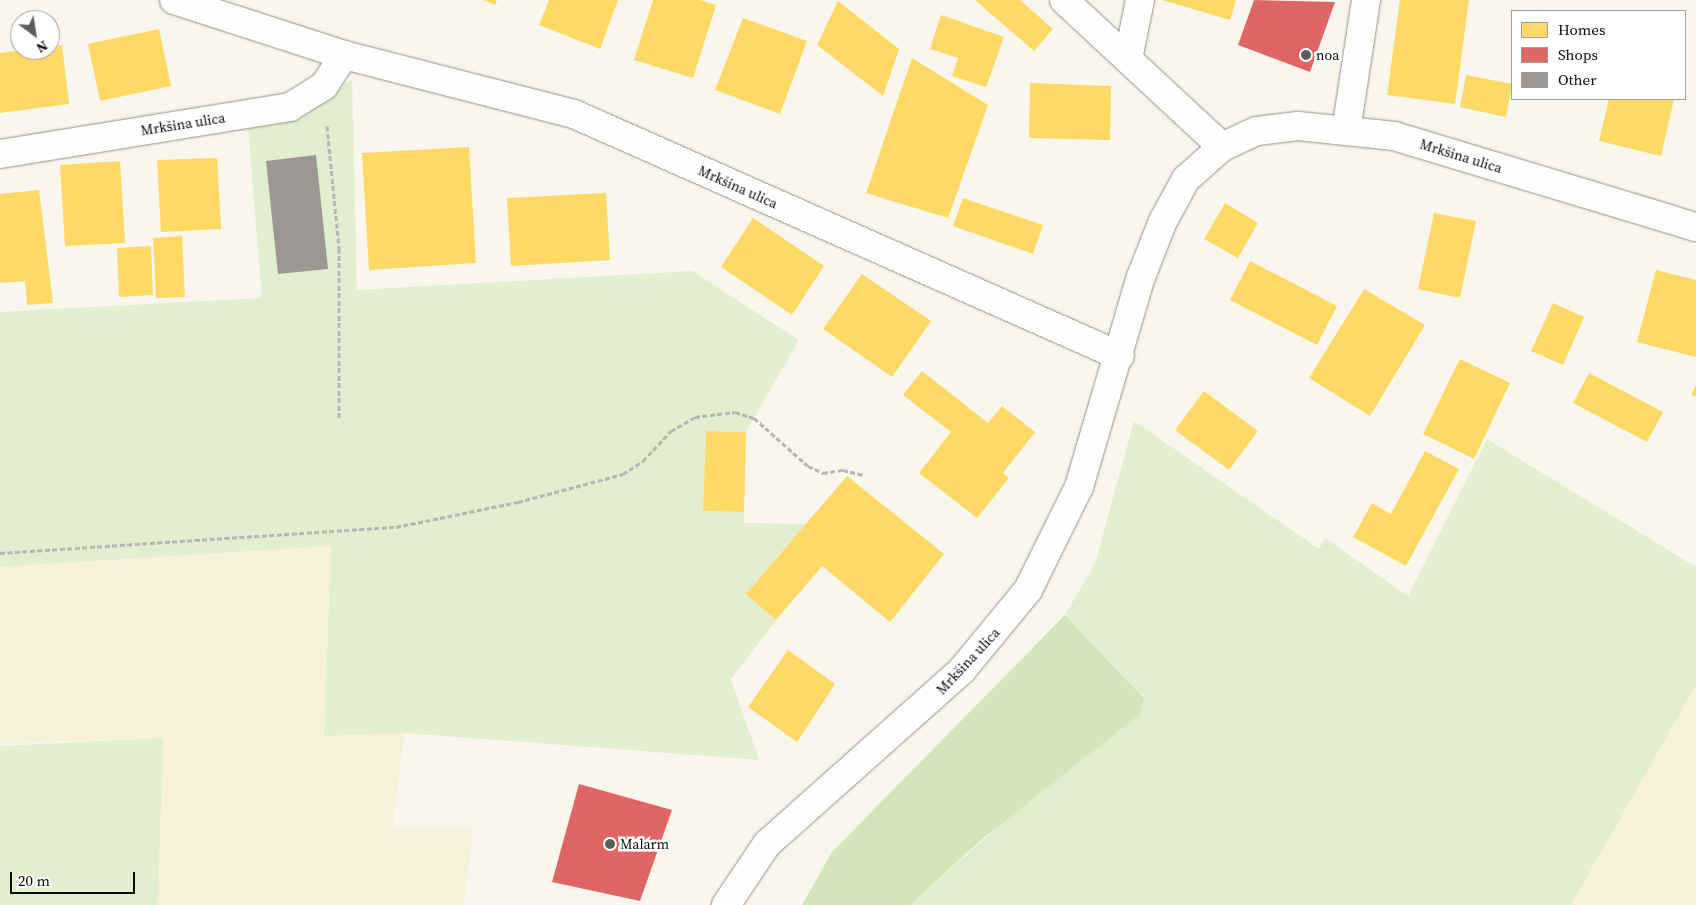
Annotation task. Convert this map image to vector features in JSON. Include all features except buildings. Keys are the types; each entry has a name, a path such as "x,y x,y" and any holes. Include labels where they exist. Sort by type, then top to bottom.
{"street":[{"name":"Mrkšina ulica","path":"174,0 344,55 574,114 1120,356"},
{"path":"1064,0 1222,147"},
{"path":"1128,60 1140,0"},
{"path":"1346,131 1366,0"},
{"name":"Mrkšina ulica","path":"0,154 290,107 324,86 344,55"},
{"name":"Mrkšina ulica","path":"726,905 767,844 962,670 1028,590 1079,487 1120,356 1141,277 1164,221 1186,179 1222,147 1257,131 1290,127 1394,136 1696,227"}],"path":[{"path":"307,96 330,129 339,248 338,420"},
{"path":"0,553 396,527 518,502 623,474 643,461 671,432 694,417 735,412 754,418 808,466 823,473 843,470 863,475"}],"shaded area":[{"path":"331,546 324,736 405,733 392,829 473,829 464,905 158,905 163,738 0,744 0,567"},
{"path":"1696,685 1696,905 1571,905"}],"green space":[{"path":"352,79 357,290 692,271 799,340 746,432 706,431 703,511 744,512 744,523 807,524 746,594 776,620 731,679 759,760 405,733 324,736 331,546 0,567 0,312 262,298 248,127 304,116"},
{"path":"1134,421 1319,549 1325,538 1408,596 1487,439 1696,567 1696,685 1571,905 910,905 1144,697 1065,615 1095,564"},
{"path":"1065,615 1144,698 1140,714 981,840 910,905 802,905 832,852"},
{"path":"163,738 158,905 0,905 0,746"}],"place":[{"name":"noa","path":"1306,55"},
{"name":"Malarm","path":"610,844"}]}
